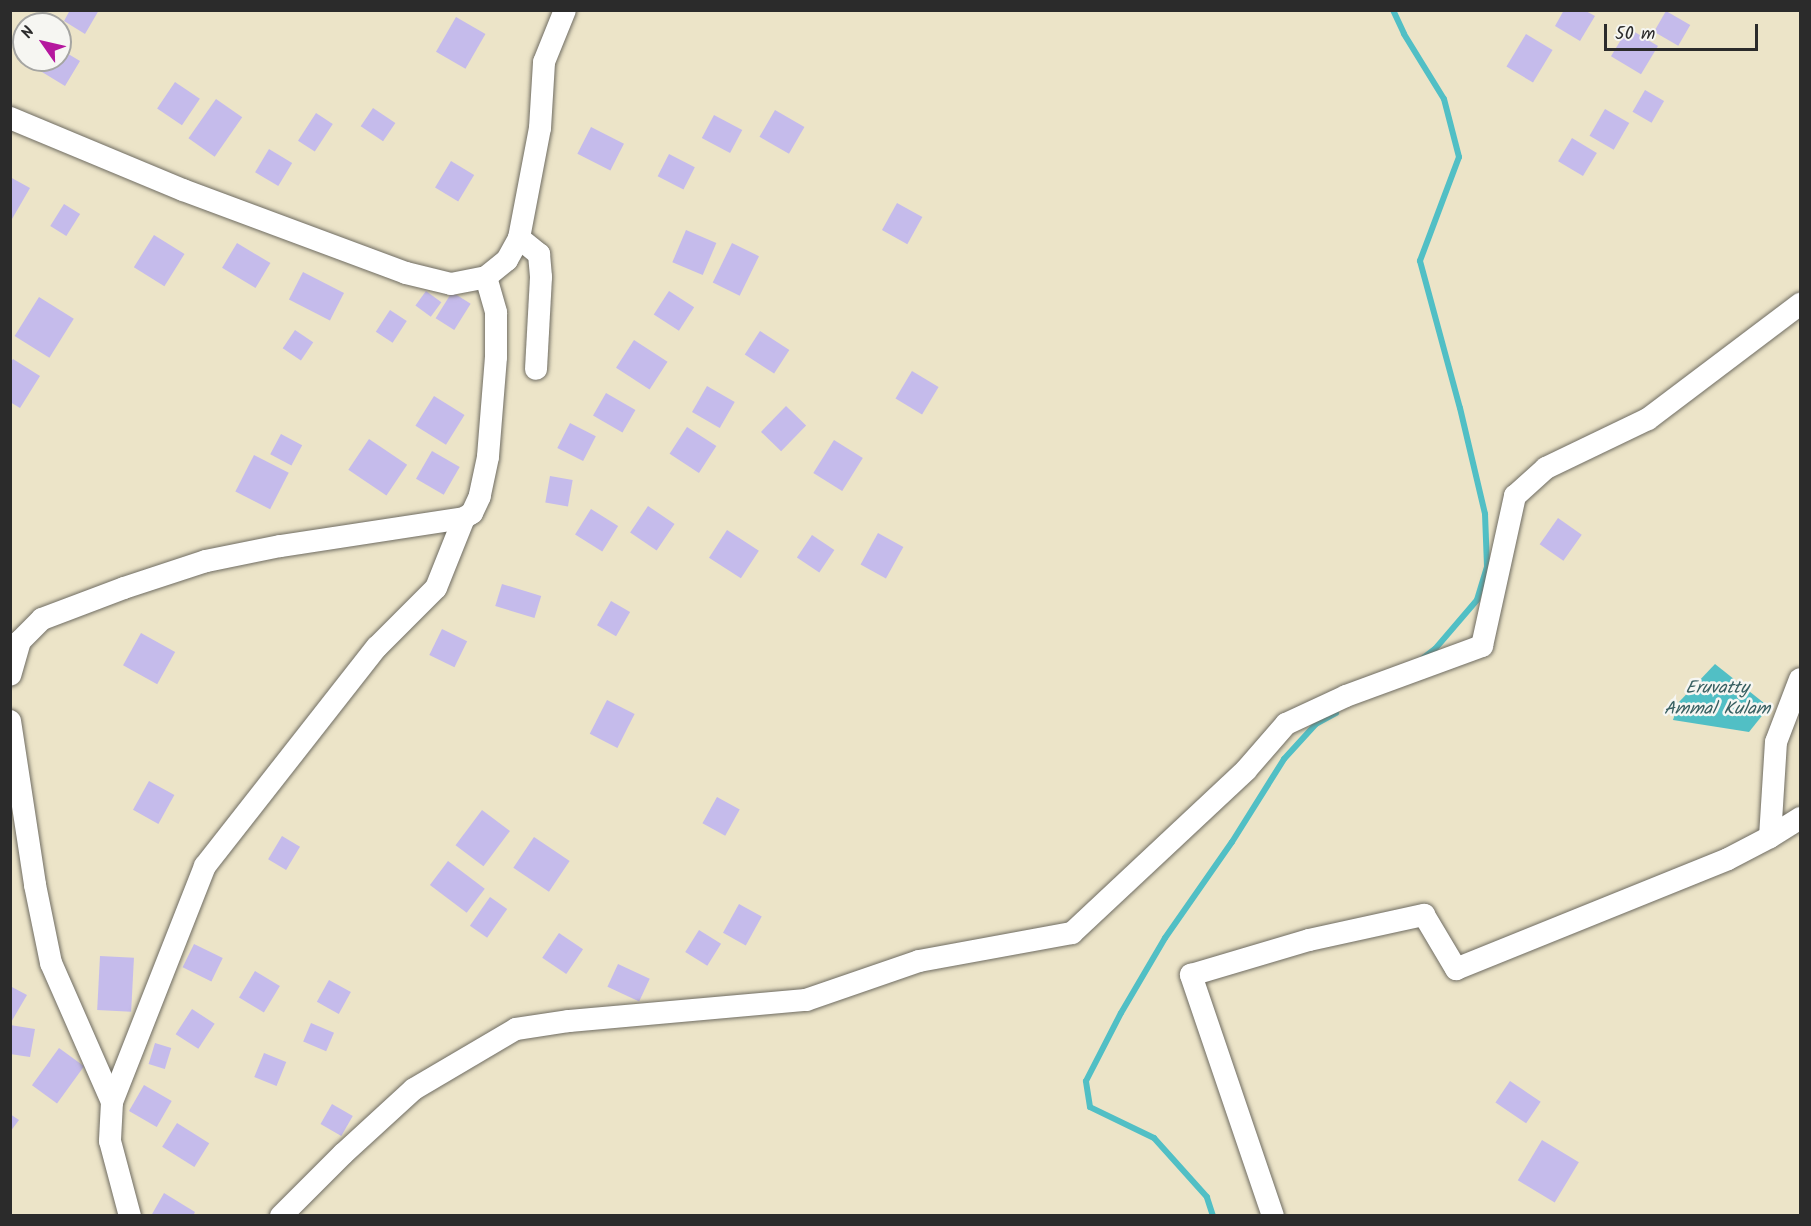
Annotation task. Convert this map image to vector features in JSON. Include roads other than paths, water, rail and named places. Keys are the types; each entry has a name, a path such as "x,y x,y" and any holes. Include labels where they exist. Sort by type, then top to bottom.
{"street":[{"path":"10,118 183,190 406,273 451,284 486,277 507,260 519,238 540,128 544,62 566,10"},
{"path":"519,238 539,254 541,277 536,369"},
{"path":"10,675 20,641 42,619 124,588 206,561 280,546 464,518 471,513 480,496 488,457 496,357 496,313 486,277"},
{"path":"281,1215 414,1089 516,1029 569,1021 806,1000 919,961 1072,933 1246,770 1286,724 1363,690 1482,646 1515,496 1546,468 1648,419 1800,304"},
{"path":"130,1215 110,1141 112,1102 205,866 376,647 436,588 464,518"},
{"path":"1770,837 1776,742 1800,679"},
{"path":"10,722 35,885 51,963 112,1102"},
{"path":"1273,1215 1191,975 1309,940 1424,915 1456,969 1728,859 1800,818"}],"water":[{"name":"Eruvatty Ammal Kulam","path":"1715,664 1769,707 1749,732 1673,720 1679,702"}],"waterway":[{"path":"1393,10 1404,34 1444,99 1459,157 1420,261 1460,408 1485,514 1487,567 1477,600 1435,649 1423,658"},
{"path":"1213,1216 1207,1197 1154,1138 1090,1107 1086,1081 1121,1013 1165,938 1232,842 1284,759 1316,724 1336,713"}]}
